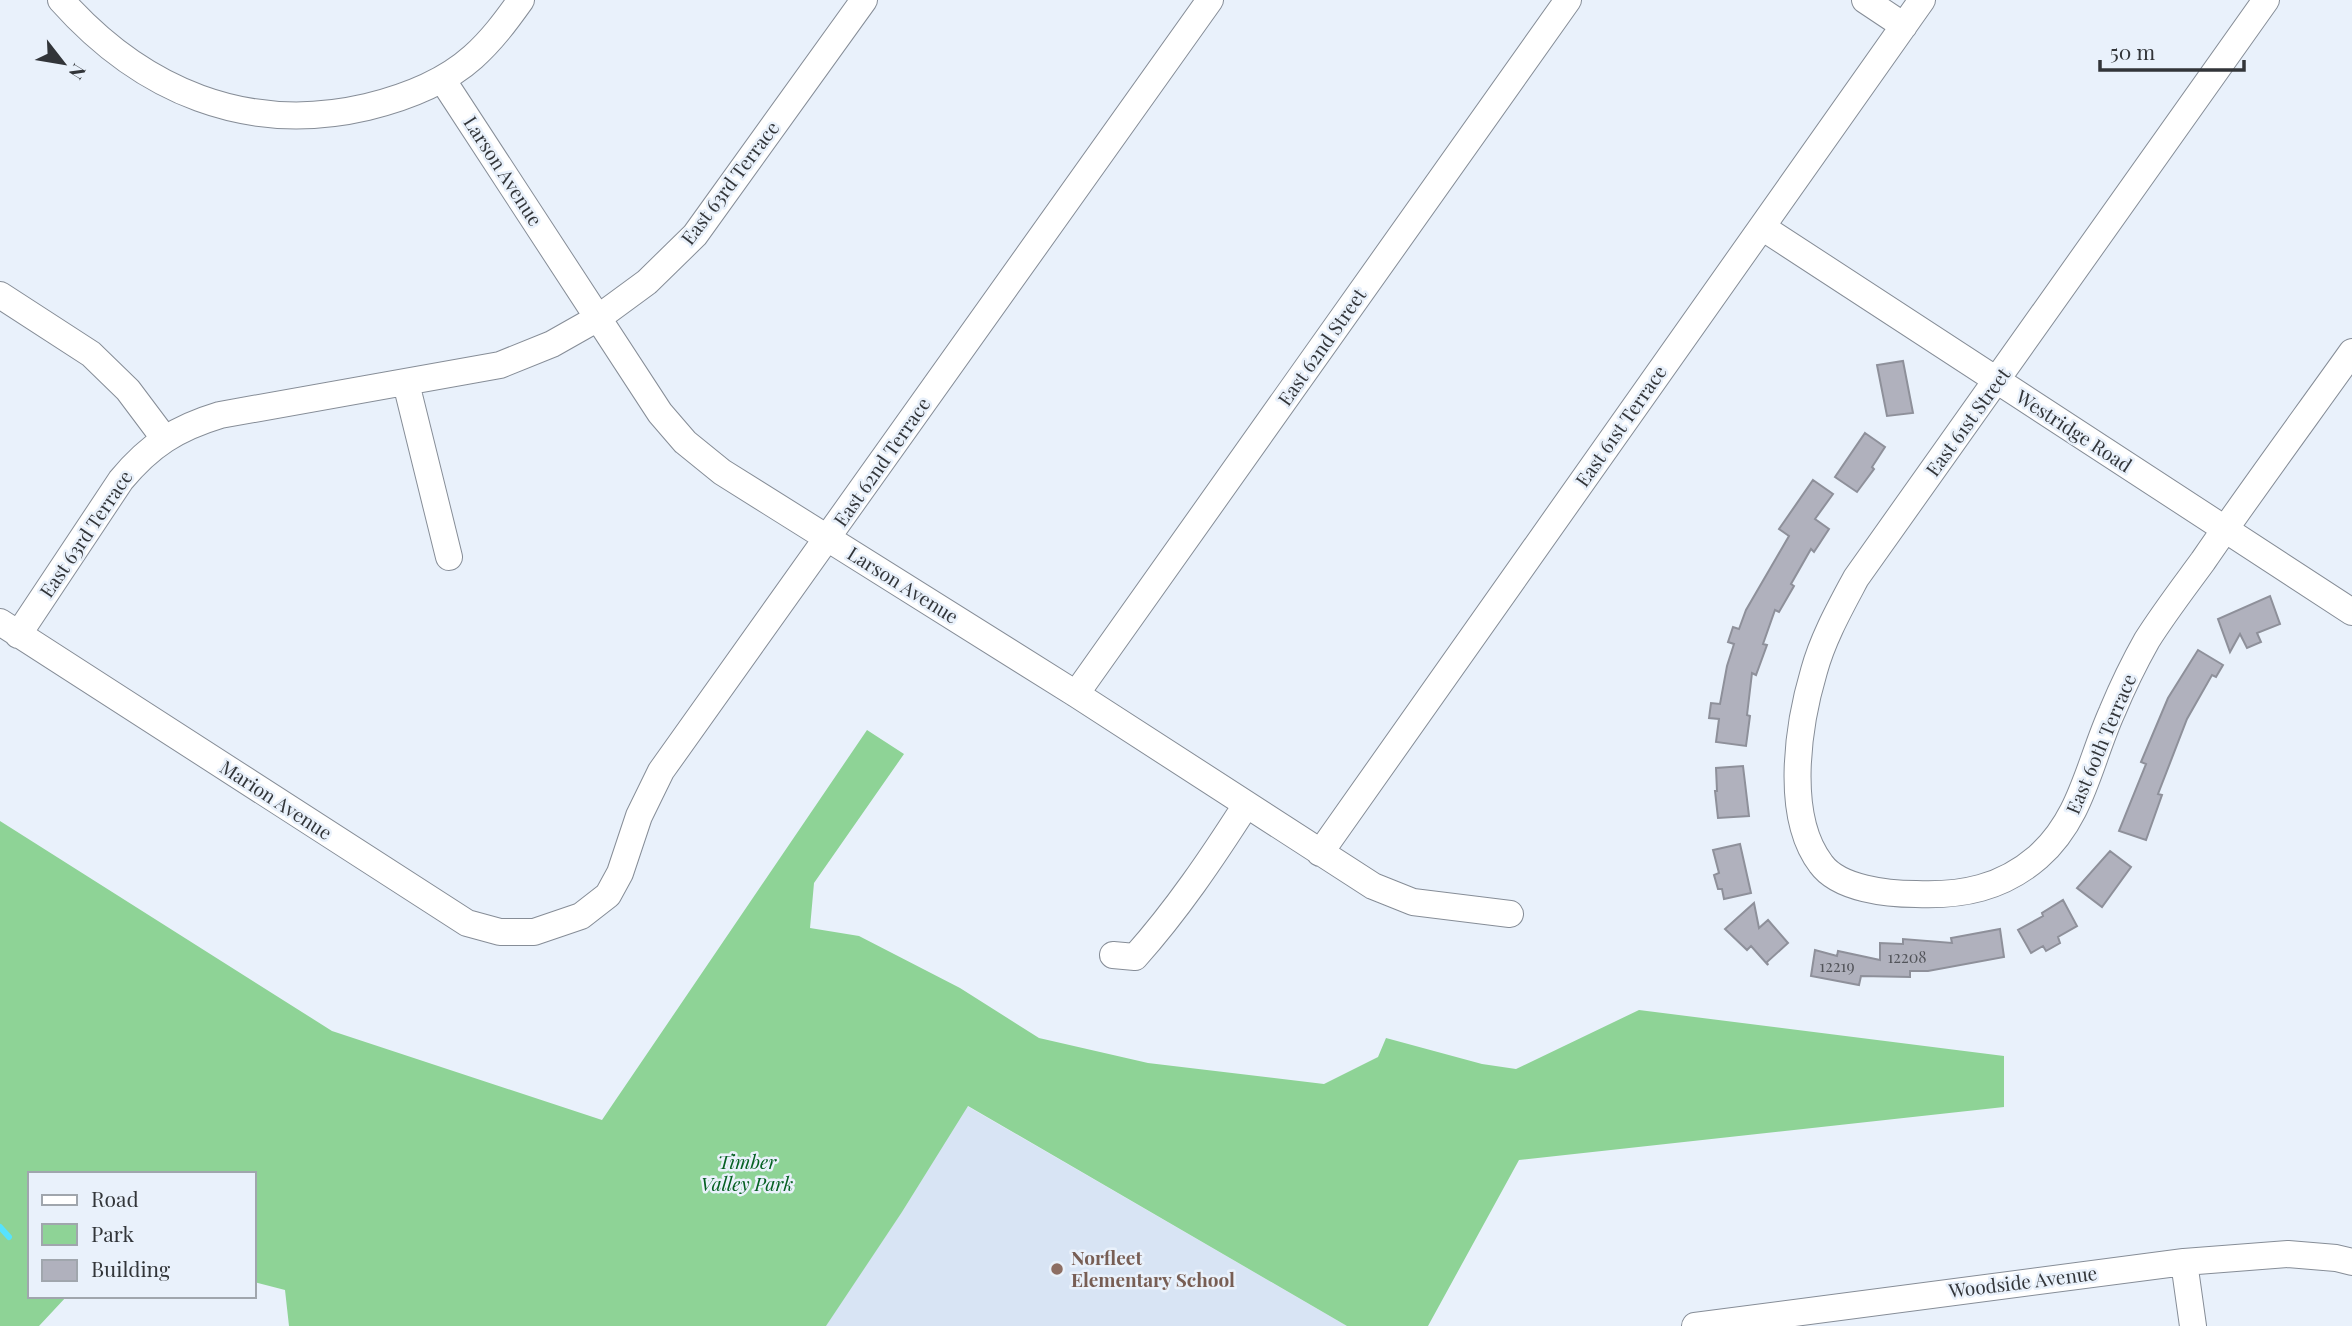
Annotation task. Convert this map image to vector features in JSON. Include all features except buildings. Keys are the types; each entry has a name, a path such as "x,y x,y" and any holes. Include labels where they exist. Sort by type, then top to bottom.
{"street":[{"path":"61,0 115,52 162,82 220,106 277,116 333,115 394,100 442,79 471,59 499,31 521,0"},
{"name":"East 63rd Terrace","path":"9,629 137,460 164,438 195,422 220,415 500,365 552,344 598,318 647,282 695,235 864,0"},
{"name":"East 62nd Terrace","path":"565,922 581,916 608,895 620,873 639,816 662,771 1210,0"},
{"name":"East 62nd Street","path":"1076,694 1569,0"},
{"path":"1865,0 1904,26"},
{"name":"East 61st Terrace","path":"1320,853 1922,0"},
{"name":"East 61st Street","path":"1839,878 1822,866 1811,846 1798,807 1801,733 1814,671 1832,622 1856,578 2266,0"},
{"name":"Larson Avenue","path":"442,79 660,413 685,442 722,472 1076,694 1373,886 1413,902 1510,914"},
{"name":"Westridge Road","path":"1762,227 2352,612"},
{"path":"0,295 91,354 128,390 164,438"},
{"name":"East 60th Terrace","path":"1839,878 1860,887 1890,894 1948,895 1998,884 2036,858 2055,839 2076,808 2112,712 2147,641 2352,352"},
{"path":"406,383 449,556"},
{"name":"Marion Avenue","path":"9,629 467,923 500,932 534,932 565,922"},
{"path":"1113,955 1135,957 1143,949 1214,855 1247,805"},
{"name":"Woodside Avenue","path":"1695,1326 1873,1314 2184,1262 2288,1254 2352,1262"},
{"path":"2184,1262 2193,1326"}],"shaded area":[{"name":"Norfleet Elementary School","path":"967,1106 1347,1326 825,1326 902,1212"}],"green space":[{"name":"Timber Valley Park","path":"867,730 904,754 814,883 810,928 859,936 960,988 1039,1038 1148,1063 1324,1084 1378,1057 1386,1038 1482,1064 1516,1069 1639,1010 2004,1056 2004,1107 1519,1160 1428,1326 1347,1326 968,1106 826,1326 289,1326 285,1290 256,1283 256,1172 28,1172 28,1298 65,1298 39,1326 0,1326 0,821 332,1031 602,1120"}],"waterway":[{"path":"0,1227 9,1237"}],"place":[{"name":"Norfleet Elementary School","path":"1057,1269"}]}
